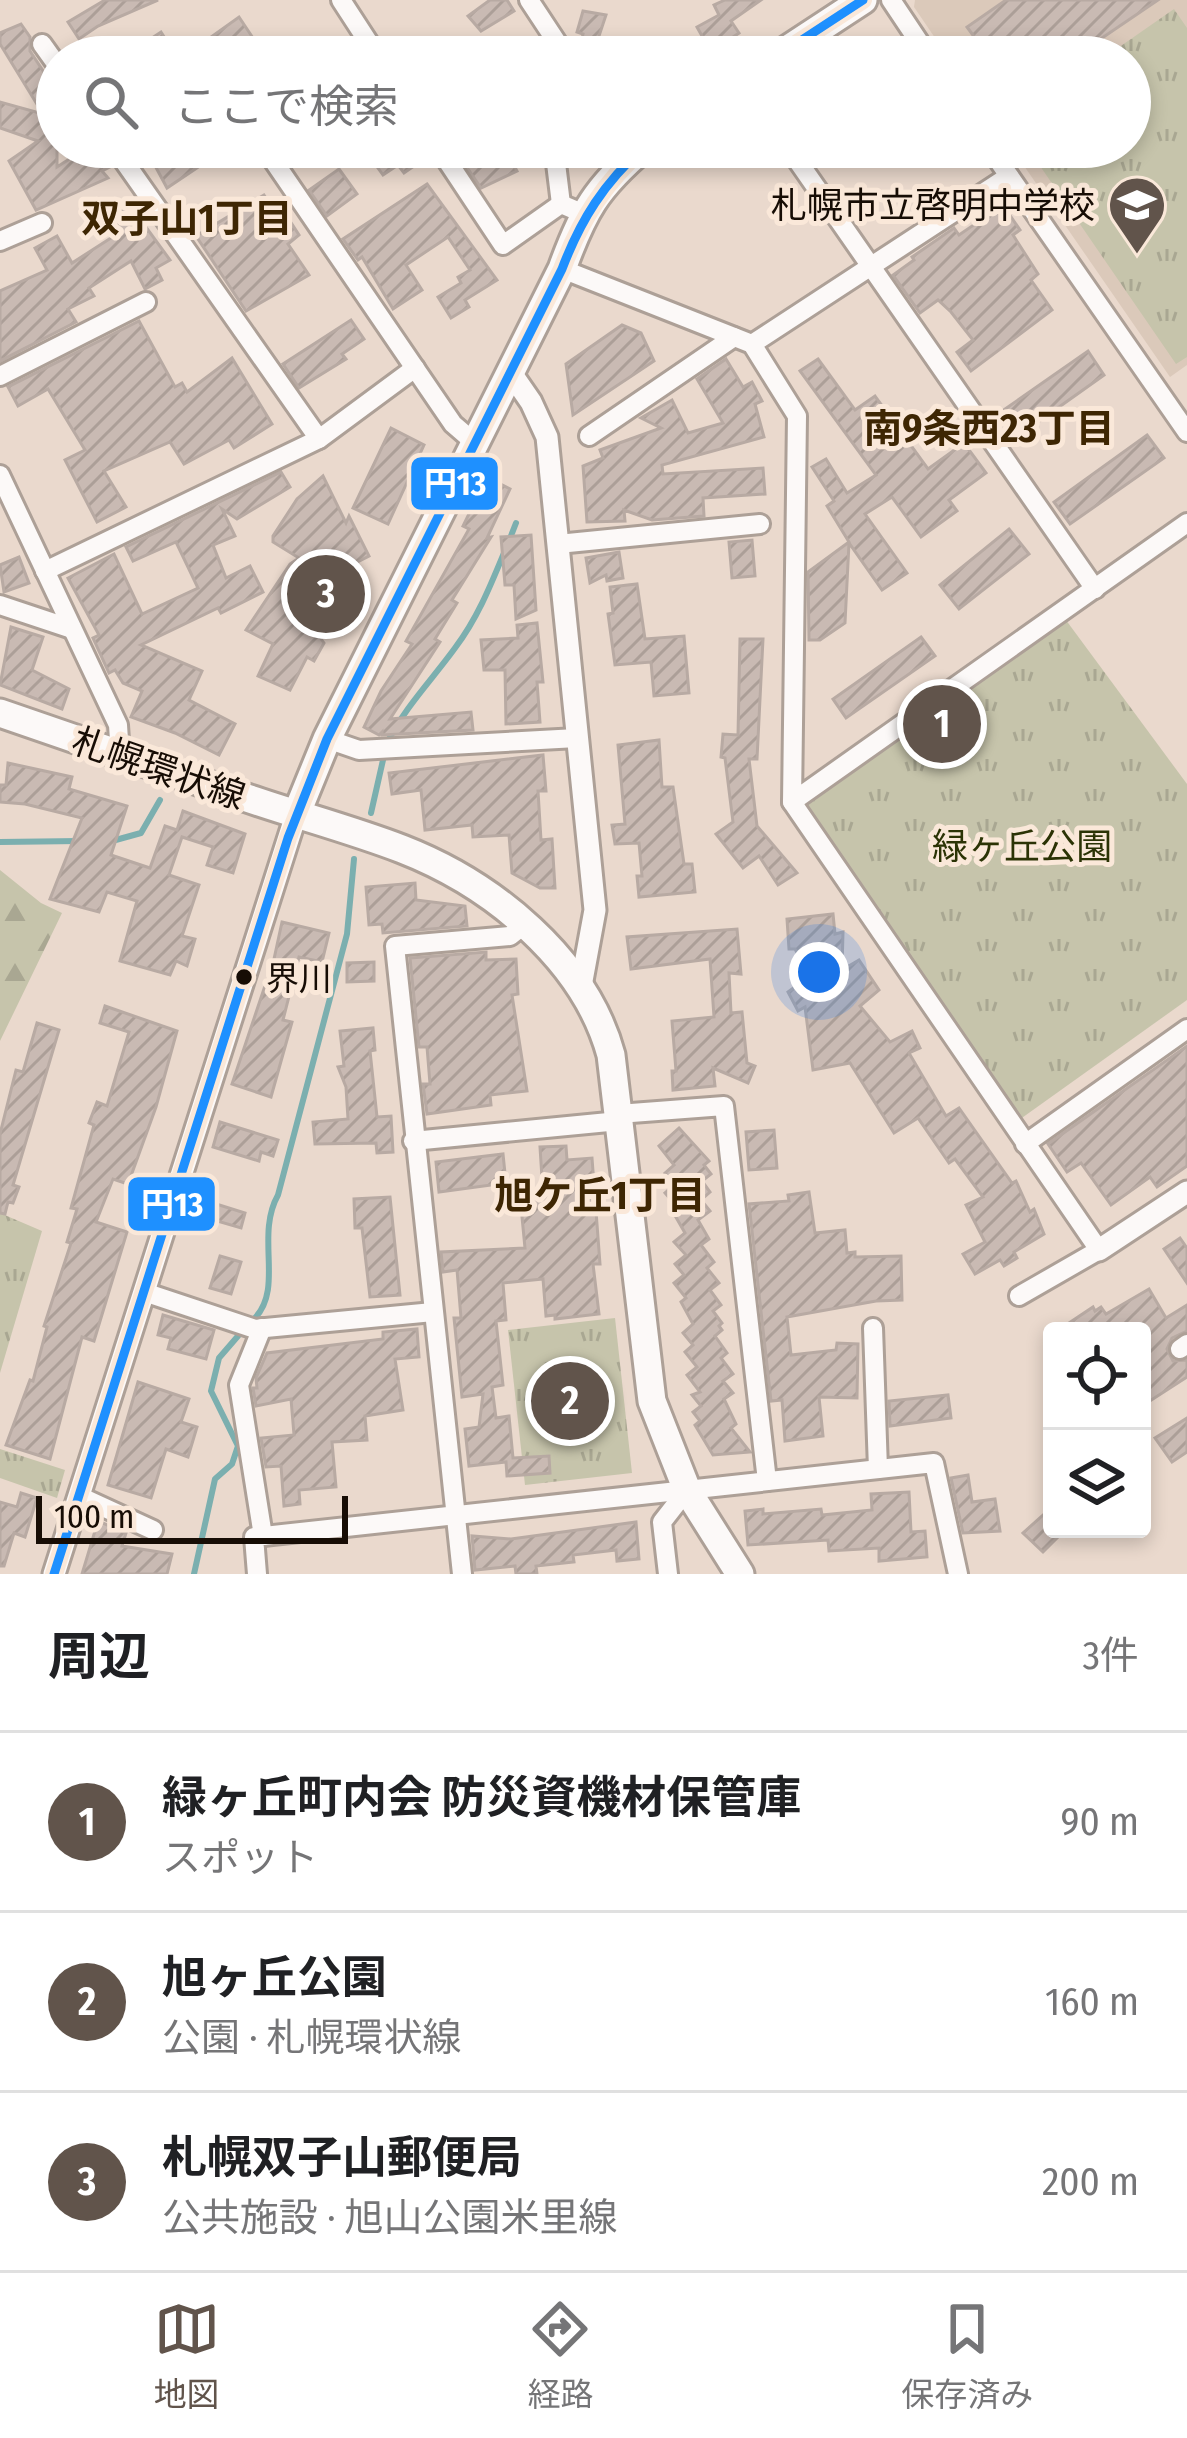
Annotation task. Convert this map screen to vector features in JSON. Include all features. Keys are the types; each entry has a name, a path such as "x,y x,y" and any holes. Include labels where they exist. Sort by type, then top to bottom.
{"main road":[{"path":"808,36 863,0"},
{"path":"296,815 327,739 562,268 572,209 620,168"},
{"name":"札幌環状線","path":"0,713 405,850 469,885 525,924 581,986 602,1021 611,1055 652,1402 687,1490 740,1574"}],"street":[{"path":"340,0 364,36"},
{"path":"529,0 553,36"},
{"path":"891,0 915,36"},
{"path":"129,168 319,439"},
{"path":"278,168 453,424 476,443"},
{"path":"452,168 502,244 572,209 560,168"},
{"path":"802,168 1095,589"},
{"path":"1003,168 1187,432"},
{"path":"589,436 1009,176"},
{"path":"0,241 42,223"},
{"path":"562,268 743,341 797,416 792,802 1099,1250"},
{"path":"0,376 146,302"},
{"path":"45,572 319,439 415,368"},
{"path":"511,373 547,437 596,910 581,986"},
{"path":"0,476 118,725 120,754"},
{"path":"792,802 1187,523"},
{"path":"558,544 760,524"},
{"path":"0,604 73,628"},
{"path":"327,739 359,750 577,738"},
{"path":"54,1574 296,815"},
{"path":"462,1574 395,946 510,936 525,924"},
{"path":"1025,1144 1187,1029"},
{"path":"413,1141 724,1106 767,1481"},
{"path":"1019,1296 1187,1192"},
{"path":"144,1292 262,1328 433,1312"},
{"path":"262,1328 239,1385 263,1535"},
{"path":"873,1328 878,1469"},
{"path":"257,1574 254,1537 263,1535 934,1463 958,1574"},
{"path":"668,1574 662,1522 687,1490"},
{"path":"79,1496 153,1530"}],"shaded area":[{"name":"札幌市立啓明中学校","path":"915,0 1187,0 1187,365 1170,377 1026,168 1151,168 1151,36 934,36 914,7"}],"green space":[{"path":"1174,9 1187,28 1187,357 1176,364 1041,168 1151,168 1151,36 1135,36"},
{"name":"緑ヶ丘公園","path":"1060,612 1187,784 1187,1000 1019,1120 801,821 805,798"},
{"path":"0,870 41,903 62,913 0,1041"},
{"path":"0,1213 42,1231 0,1373"},
{"path":"615,1318 632,1473 525,1485 508,1330"},
{"path":"0,1449 65,1470 57,1498 0,1478"}],"building":[{"path":"105,0 158,0 83,36 77,36 68,22"},
{"path":"490,0 507,0 514,11 481,31 468,16"},
{"path":"725,0 761,0 731,21 739,33 735,36 702,36 697,27 719,15 714,5"},
{"path":"1006,0 1158,0 1105,36 974,36 967,27"},
{"path":"583,11 606,15 599,36 577,32"},
{"path":"239,17 252,36 213,36"},
{"path":"21,24 30,37 36,60 36,103 0,44 0,33"},
{"path":"0,102 36,112 36,140 0,128"},
{"path":"36,142 36,168 108,168 102,171 108,178 36,210 9,161"},
{"path":"156,168 197,168 167,188"},
{"path":"467,168 517,171 481,188"},
{"path":"339,169 357,194 327,216 309,190"},
{"path":"427,184 497,280 465,300 469,307 451,318 438,297 461,283 458,277 470,270 448,237 406,265 422,290 393,309 362,257 358,260 343,239"},
{"path":"264,195 273,208 279,204 299,235 288,244 309,275 246,311 196,236"},
{"path":"127,201 170,260 156,268 162,280 145,289 131,261 89,288 94,296 68,309 76,322 0,361 0,291 47,270 35,248 57,236 72,263 114,236 101,212"},
{"path":"1003,205 1020,230 1013,235 1038,274 1031,280 1052,310 971,371 957,352 973,340 951,312 938,300 920,313 893,275 954,228 959,235"},
{"path":"351,320 364,339 342,354 346,359 299,388 283,364"},
{"path":"139,321 175,387 182,383 187,392 232,358 272,424 234,448 229,440 184,464 170,442 104,471 126,507 97,522 65,460 85,450 48,389 18,406 8,387"},
{"path":"622,325 641,333 654,361 573,415 566,364"},
{"path":"1088,351 1104,375 1014,439 998,414"},
{"path":"726,359 743,387 752,382 762,401 755,404 764,437 662,465 663,474 763,468 765,494 703,498 704,516 652,520 624,510 625,521 587,522 583,466 603,458 600,450 661,428 641,418 672,400 688,433 723,423 697,379"},
{"path":"818,359 855,410 875,396 928,469 964,443 986,473 949,500 957,511 921,537 892,497 865,514 907,573 882,590 849,543 845,623 820,640 809,640 808,572 849,542 827,506 834,501 812,467 826,459 847,493 876,475 800,371"},
{"path":"391,428 424,445 388,524 353,508"},
{"path":"1147,435 1164,458 1070,524 1054,502"},
{"path":"281,472 290,487 237,519 222,509 235,536 213,545 226,578 250,566 263,592 141,645 202,671 189,700 235,724 219,755 131,717 142,691 123,683 115,670 109,673 93,638 99,635 68,578 114,554 142,614 198,588 176,542 133,561 126,547"},
{"path":"323,476 369,556 332,575 345,595 309,622 324,643 314,661 307,657 290,690 258,676 273,644 246,630 290,564 299,558 273,542 273,536 297,499"},
{"path":"487,477 510,489 487,538 491,537 452,600 457,603 435,639 440,642 390,719 471,712 473,730 379,735 364,727 469,529 463,526"},
{"path":"1009,529 1029,554 959,609 940,585"},
{"path":"531,535 536,610 516,619 514,585 505,585 501,537"},
{"path":"752,540 755,576 732,578 729,542"},
{"path":"619,552 623,578 607,581 606,575 590,583 586,558"},
{"path":"19,557 29,583 4,592 0,565"},
{"path":"637,584 645,639 684,636 689,693 654,696 651,662 615,665 608,614 613,613 610,587"},
{"path":"537,623 543,682 537,682 540,722 506,724 505,670 484,670 481,640 518,638 517,625"},
{"path":"11,627 43,637 32,670 69,689 62,709 0,685"},
{"path":"921,637 935,656 846,718 833,699"},
{"path":"740,639 763,639 757,759 749,759 757,826 797,873 778,885 759,856 743,868 716,834 733,822 725,758 721,757 723,734 738,735"},
{"path":"659,740 662,787 673,787 684,864 692,864 695,892 639,897 639,843 615,844 612,825 625,824 618,745"},
{"path":"543,755 546,791 538,791 541,840 552,839 555,888 540,888 512,873 509,835 473,837 472,825 425,830 421,790 392,794 389,773"},
{"path":"8,763 72,777 69,789 127,806 111,855 150,868 165,826 177,830 183,811 245,834 233,873 207,865 213,847 182,837 169,875 199,885 182,936 195,939 187,966 176,961 170,975 120,961 137,901 107,892 99,912 50,899 82,818 0,802"},
{"path":"415,883 416,900 465,906 467,926 383,933 382,924 369,925 366,887"},
{"path":"833,914 835,934 843,932 842,970 859,960 879,990 860,1006 890,1042 912,1031 920,1048 909,1053 946,1116 959,1108 1012,1183 1016,1181 1030,1212 1034,1209 1044,1234 1014,1252 1017,1258 1004,1266 1000,1260 975,1274 963,1254 985,1242 966,1205 983,1197 955,1159 949,1163 918,1118 894,1133 850,1063 813,1070 805,1007 798,1011 788,992 810,976 795,949 789,949 787,919"},
{"path":"282,922 329,933 322,962 299,957 283,1020 292,1022 271,1097 232,1084"},
{"path":"737,929 741,974 729,973 731,1013 742,1012 747,1063 755,1066 748,1083 713,1068 715,1086 673,1090 672,1021 714,1017 710,959 631,969 627,937"},
{"path":"486,952 486,960 516,959 518,994 512,995 527,1091 490,1095 491,1105 427,1114 423,1084 430,1084 427,1047 419,1047 410,958"},
{"path":"374,962 374,981 347,982 347,963"},
{"path":"105,1006 177,1031 128,1184 113,1179 96,1222 127,1232 94,1341 82,1337 50,1459 6,1445 33,1381 44,1326 71,1243 67,1242 77,1209 71,1208 94,1125 89,1123 97,1102 107,1106 129,1032 100,1023"},
{"path":"37,1023 59,1030 13,1185 19,1187 5,1214 0,1213 0,1134 16,1070 23,1072"},
{"path":"373,1028 375,1050 370,1051 377,1117 391,1116 393,1152 377,1153 376,1143 315,1144 313,1122 348,1119 346,1087 338,1067 344,1066 340,1031"},
{"path":"1187,1046 1187,1166 1157,1187 1150,1177 1111,1205 1081,1163 1067,1172 1048,1144"},
{"path":"220,1122 278,1140 273,1156 261,1152 259,1161 213,1147"},
{"path":"679,1128 709,1161 704,1165 711,1174 702,1181 710,1192 701,1200 710,1211 698,1220 709,1239 701,1245 714,1262 707,1268 719,1283 710,1290 721,1305 713,1311 722,1323 715,1336 727,1353 721,1358 733,1374 723,1381 733,1393 724,1399 736,1424 731,1428 750,1452 713,1455 695,1425 700,1421 693,1412 701,1406 692,1395 700,1392 687,1375 697,1367 685,1352 693,1345 683,1333 693,1324 681,1302 686,1298 674,1283 684,1275 675,1264 686,1255 674,1242 685,1233 673,1212 678,1208 665,1193 675,1184 665,1173 674,1165 659,1146"},
{"path":"774,1130 777,1168 749,1170 746,1132"},
{"path":"566,1146 567,1160 592,1158 600,1264 593,1264 599,1314 555,1319 555,1315 546,1316 543,1279 503,1283 506,1320 496,1321 503,1385 492,1387 496,1418 509,1416 513,1458 549,1456 550,1473 507,1476 506,1462 469,1466 465,1429 479,1427 483,1394 462,1397 454,1318 461,1318 457,1270 443,1272 441,1252 525,1248 520,1196 543,1194 540,1147"},
{"path":"503,1154 506,1183 439,1192 436,1162"},
{"path":"809,1192 815,1233 845,1230 847,1253 855,1252 855,1257 901,1256 902,1300 787,1317 791,1355 836,1350 837,1343 858,1344 857,1398 819,1397 823,1436 785,1441 782,1400 771,1401 749,1204 789,1201 788,1195"},
{"path":"390,1197 400,1295 370,1297 362,1228 355,1228 354,1199"},
{"path":"197,1198 245,1213 241,1228 193,1214"},
{"path":"1180,1238 1187,1248 1187,1283 1164,1249"},
{"path":"220,1256 241,1262 231,1294 210,1288"},
{"path":"1149,1289 1166,1318 1187,1305 1187,1331 1172,1338 1167,1349 1173,1361 1187,1360 1187,1377 1151,1400 1151,1322 1070,1322 1093,1307 1095,1311 1101,1307 1106,1314"},
{"path":"163,1315 214,1330 206,1359 168,1349 171,1338 158,1335"},
{"path":"417,1329 419,1357 395,1359 403,1410 365,1416 367,1440 332,1442 336,1487 299,1490 300,1504 284,1506 281,1466 266,1467 261,1438 294,1435 291,1399 256,1406 253,1388 257,1388 256,1378 267,1353 383,1339 383,1332"},
{"path":"138,1382 189,1399 181,1422 197,1427 188,1457 166,1449 151,1498 108,1485"},
{"path":"948,1395 951,1418 890,1426 889,1401"},
{"path":"1187,1418 1187,1452 1172,1462 1155,1438"},
{"path":"968,1475 972,1502 995,1499 1000,1531 963,1533 951,1478"},
{"path":"909,1492 911,1532 925,1531 927,1557 879,1561 879,1548 829,1551 828,1540 748,1545 745,1511 821,1509 822,1515 872,1510 871,1494"},
{"path":"21,1493 37,1498 25,1537 14,1533 4,1566 0,1566 0,1502 17,1507"},
{"path":"1043,1515 1043,1538 1057,1538 1043,1552 1023,1533"},
{"path":"98,1521 126,1533 122,1546 172,1554 167,1574 82,1574"},
{"path":"636,1522 639,1559 617,1561 616,1550 536,1566 537,1574 516,1574 515,1566 475,1570 472,1536 511,1539"}],"waterway":[{"name":"界川","path":"509,541 516,523"},
{"name":"界川","path":"387,743 470,626 504,553"},
{"name":"界川","path":"371,813 383,760"},
{"path":"112,841 141,833 160,800"},
{"path":"0,842 80,841"},
{"name":"界川","path":"255,1318 268,1291 272,1211 347,934 354,859"},
{"name":"界川","path":"194,1574 215,1479 232,1464 238,1446 211,1391 219,1358 238,1336"}],"transit line":[{"name":"円13","path":"808,36 863,0"},
{"name":"円13","path":"54,1574 288,838 327,739 577,234 623,168"}],"place":[{"name":"札幌市立啓明中学校","path":"1137,256"},
{"name":"札幌双子山郵便局","path":"326,594"},
{"name":"緑ヶ丘町内会 防災資機材保管庫","path":"942,724"},
{"name":"界川","path":"244,977"},
{"name":"旭ヶ丘公園","path":"570,1401"}],"district":[{"name":"双子山1丁目","path":"187,218"},
{"name":"南9条西23丁目","path":"989,428"},
{"name":"旭ケ丘1丁目","path":"600,1195"}]}
